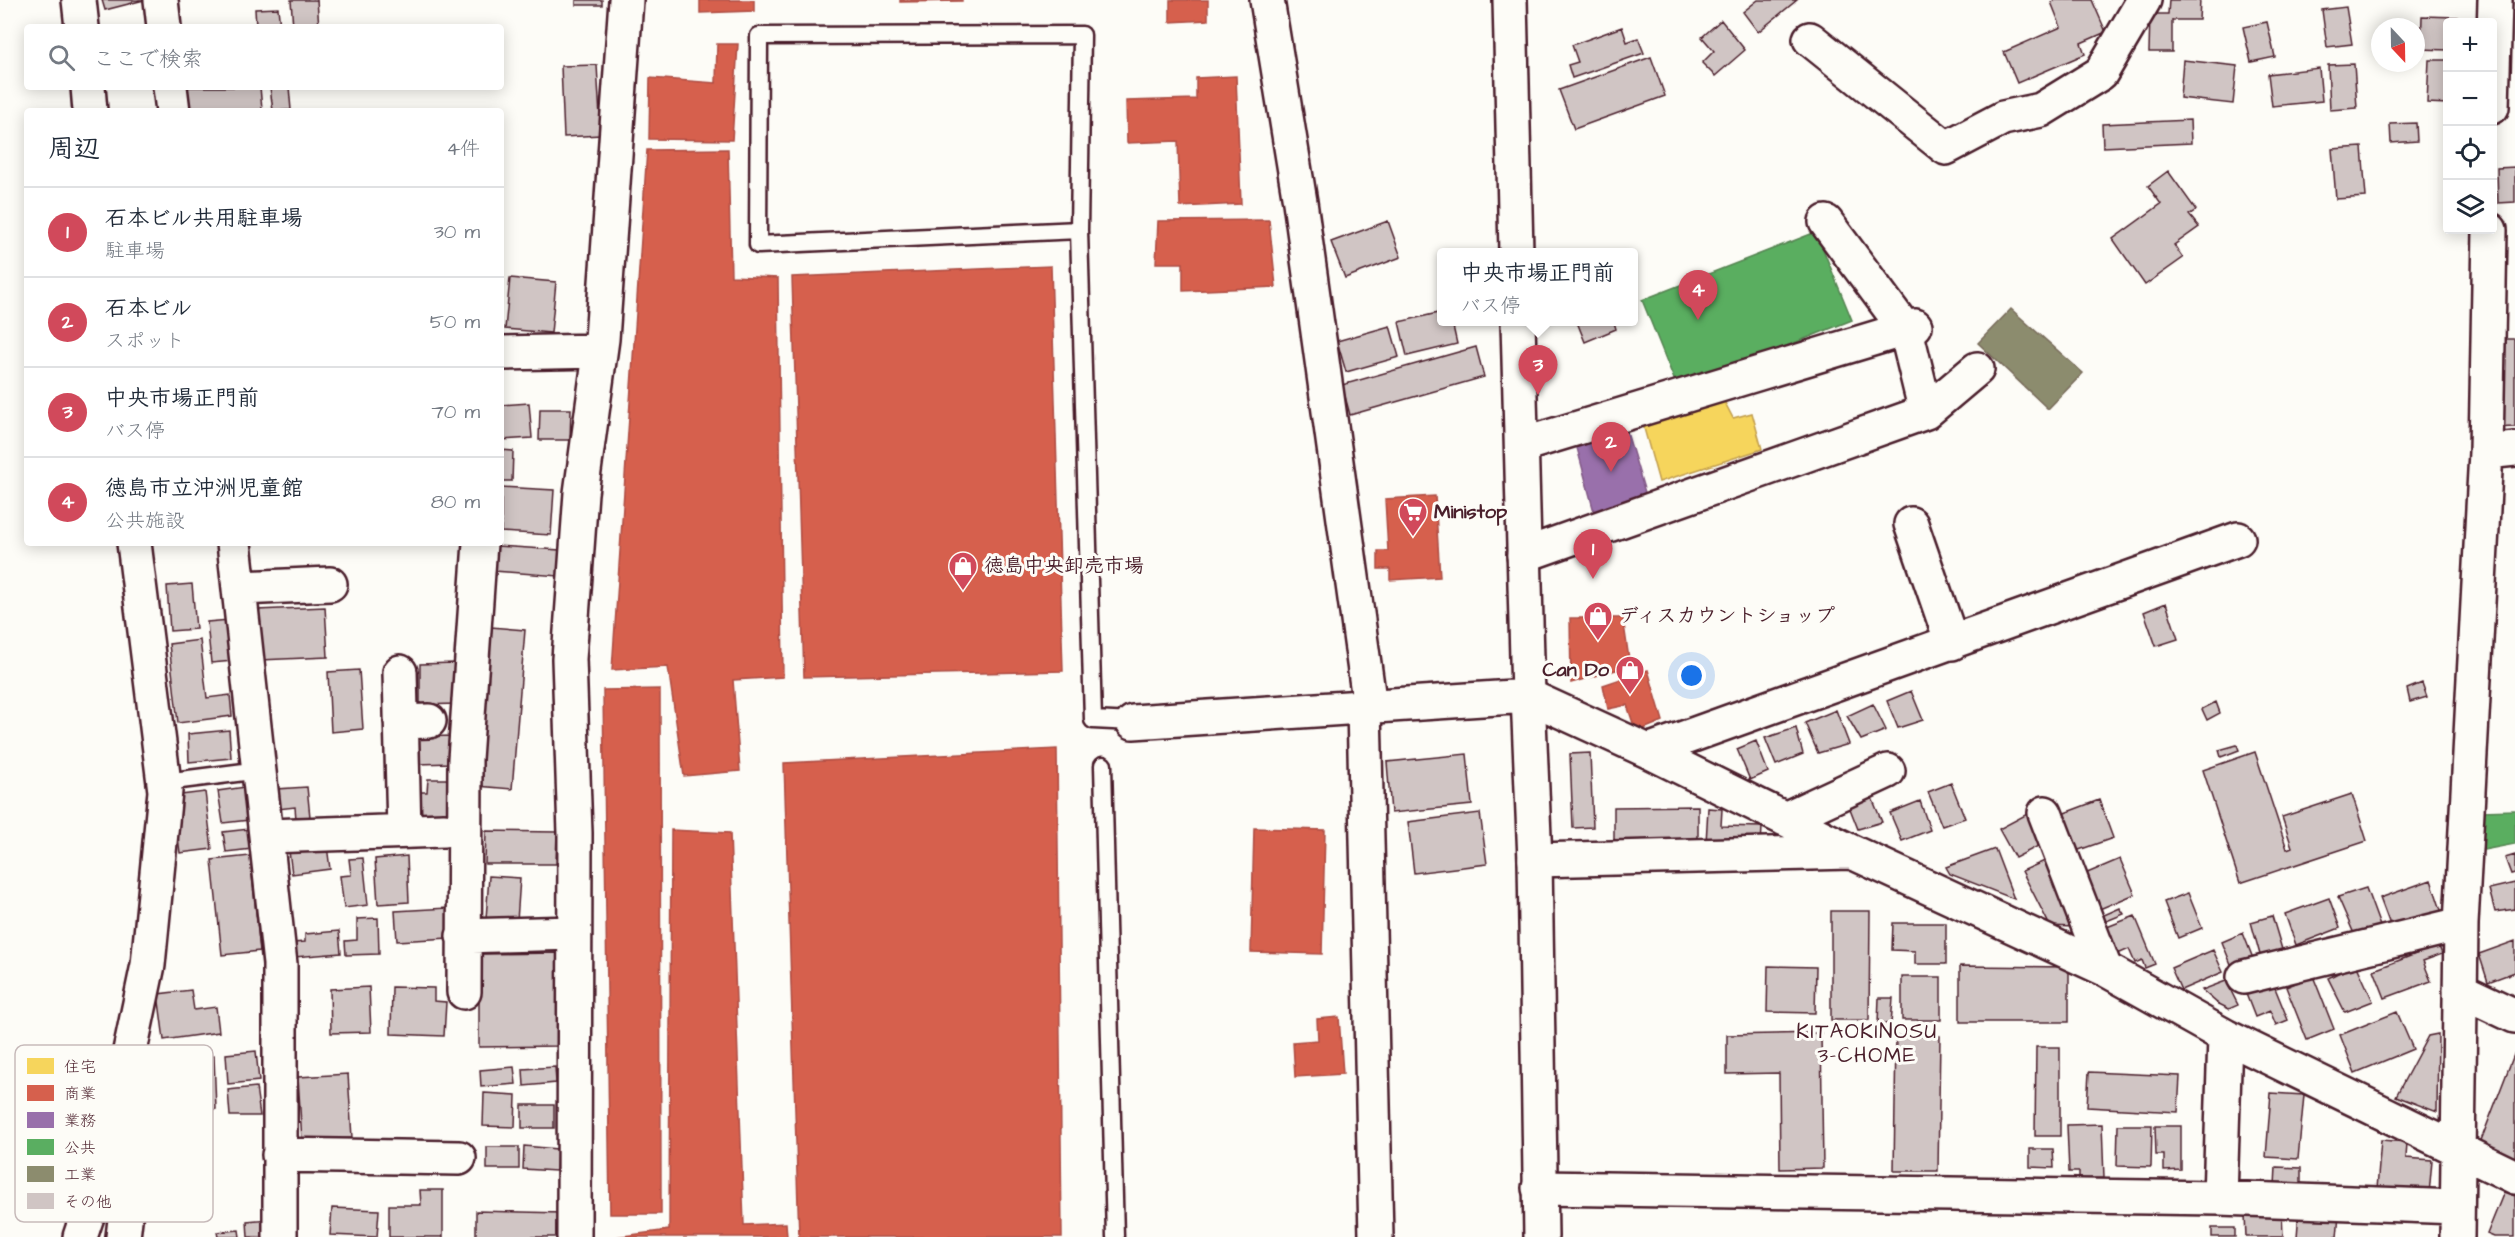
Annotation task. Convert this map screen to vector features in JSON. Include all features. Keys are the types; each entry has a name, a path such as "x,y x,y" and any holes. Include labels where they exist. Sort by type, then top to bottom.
{"street":[{"path":"79,0 82,24"},
{"path":"161,0 164,24"},
{"path":"574,1237 575,833 569,659 581,493 600,351 626,0"},
{"path":"1267,0 1300,202 1367,707 1376,1237"},
{"path":"1510,0 1516,248"},
{"path":"1810,39 1946,148 2003,118 2041,110 2101,73 2144,0"},
{"path":"2494,72 2495,0"},
{"path":"88,90 90,108"},
{"path":"170,90 173,108"},
{"path":"1826,222 1910,328 1926,412"},
{"path":"1539,1188 2220,1198 2457,1222 2461,924 2500,450 2490,234"},
{"path":"1518,326 1528,696 1535,860 1541,1237"},
{"path":"1522,444 1910,328"},
{"path":"504,353 600,351"},
{"path":"1524,555 1926,412 1977,369"},
{"path":"1911,524 1952,643"},
{"path":"1647,751 2238,539"},
{"path":"131,1045 148,965 165,782 134,546"},
{"path":"234,546 268,836 280,964 280,1237"},
{"path":"464,992 465,759 480,546"},
{"path":"240,588 330,584"},
{"path":"400,672 415,721 404,831"},
{"path":"1133,722 1528,696 1647,751 1852,852 2105,969 2225,1036 2515,1177"},
{"path":"1785,819 1888,771"},
{"path":"2044,813 2105,969"},
{"path":"268,836 444,830"},
{"path":"1535,860 1852,852"},
{"path":"2244,977 2461,924"},
{"path":"464,936 574,933"},
{"path":"2460,990 2515,1016"},
{"path":"2220,1198 2225,1036"},
{"path":"279,1155 459,1158"},
{"path":"80,1237 85,1222"},
{"path":"123,1237 125,1222"}],"lane":[{"path":"1079,230 758,245 759,36 1082,35 1079,230 1093,720 1133,722"},
{"path":"1103,765 1115,1237"},
{"path":"165,782 260,770"}],"building: 住宅":[{"path":"1723,399 1733,418 1752,413 1762,449 1659,482 1642,421"}],"building: 商業":[{"path":"700,0 754,0 754,11 700,13"},
{"path":"900,0 962,0 962,1 900,2"},
{"path":"1170,0 1208,0 1208,20 1170,22"},
{"path":"717,44 738,44 732,140 649,139 650,78 716,83"},
{"path":"1236,76 1241,204 1180,207 1178,141 1127,143 1126,101 1196,99 1196,78"},
{"path":"728,149 731,276 778,278 783,677 733,680 740,771 684,776 668,667 612,670 647,150"},
{"path":"1269,220 1276,287 1183,291 1183,263 1156,263 1158,221"},
{"path":"1051,266 1063,671 804,677 792,277"},
{"path":"1435,496 1440,577 1390,580 1390,569 1378,569 1378,551 1388,551 1385,499"},
{"name":"ディスカウントショップ","path":"1570,618 1623,618 1630,666 1571,683"},
{"name":"Can Do","path":"1648,670 1663,721 1636,732 1627,705 1608,709 1603,685"},
{"path":"660,689 661,1214 610,1214 603,690"},
{"path":"1057,749 1062,1237 799,1237 784,763"},
{"path":"1254,828 1325,830 1322,954 1251,952"},
{"path":"671,830 730,833 744,1225 786,1223 787,1237 615,1237 669,1230"},
{"path":"1339,1017 1343,1074 1295,1077 1293,1042 1318,1040 1317,1019"}],"building: 業務":[{"path":"1626,429 1647,499 1596,519 1576,444"}],"building: 公共":[{"path":"1816,232 1852,320 1678,389 1642,300"},
{"path":"2515,810 2515,844 2483,850 2481,811"}],"building: 工業":[{"path":"2011,309 2083,373 2048,409 1978,343"}],"building: その他":[{"path":"102,0 144,0 105,10"},
{"path":"291,0 317,0 319,24 293,24"},
{"path":"576,0 602,0 602,5 576,5"},
{"path":"1758,0 1797,0 1758,32 1743,12"},
{"path":"2092,0 2106,32 2081,43 2085,54 2017,83 2004,52 2061,27 2051,2"},
{"path":"2169,0 2200,0 2199,20 2172,20 2172,52 2149,52 2150,14 2168,14"},
{"path":"2346,7 2352,44 2327,47 2322,10"},
{"path":"278,8 280,24 256,24 255,9"},
{"path":"2422,16 2457,17 2443,18 2443,50 2425,49 2425,18"},
{"path":"1721,20 1745,50 1715,76 1702,63 1714,51 1702,37"},
{"path":"2267,22 2275,57 2251,62 2243,27"},
{"path":"1622,27 1627,42 1638,38 1644,53 1572,78 1568,65 1578,62 1572,45"},
{"path":"1651,57 1665,96 1574,129 1559,90"},
{"path":"2183,60 2237,66 2233,104 2180,98"},
{"path":"2429,60 2443,60 2443,104 2427,103"},
{"path":"2354,64 2357,108 2330,110 2328,65"},
{"path":"597,65 601,135 564,137 561,66"},
{"path":"2319,68 2322,101 2272,106 2268,74"},
{"path":"186,90 260,90 262,108 188,108"},
{"path":"270,90 289,90 291,108 273,108"},
{"path":"2190,120 2191,143 2103,147 2102,124"},
{"path":"2416,123 2417,141 2391,143 2390,124"},
{"path":"2362,147 2366,197 2336,199 2332,149"},
{"path":"2515,167 2515,202 2498,203 2497,168"},
{"path":"2168,171 2196,210 2189,215 2199,227 2174,245 2183,258 2145,285 2113,239 2161,204 2148,186"},
{"path":"1388,221 1401,257 1345,278 1331,242"},
{"path":"510,278 556,282 551,333 505,329"},
{"path":"1437,313 1437,326 1453,326 1457,344 1407,356 1399,322"},
{"path":"1390,326 1399,357 1346,372 1337,341"},
{"path":"1579,326 1615,326 1616,329 1585,342"},
{"path":"2488,339 2515,339 2515,427 2490,428"},
{"path":"1476,347 1484,377 1350,415 1342,385"},
{"path":"529,403 532,438 504,440 504,405"},
{"path":"540,409 571,409 570,440 539,440"},
{"path":"504,450 513,451 512,481 504,481"},
{"path":"504,487 554,490 551,535 504,532"},
{"path":"496,546 560,550 559,576 494,571"},
{"path":"192,584 196,629 170,631 167,586"},
{"path":"2166,603 2178,639 2156,646 2144,612"},
{"path":"325,607 328,657 260,660 257,610"},
{"path":"229,620 233,661 211,663 207,622"},
{"path":"491,627 525,630 512,789 477,786"},
{"path":"200,640 207,698 230,695 232,716 178,723 169,644"},
{"path":"455,663 456,704 420,705 420,664"},
{"path":"359,670 363,729 331,732 328,672"},
{"path":"2422,683 2427,697 2410,702 2407,689"},
{"path":"1911,691 1923,720 1898,728 1887,701"},
{"path":"2216,702 2220,713 2207,720 2202,709"},
{"path":"1873,704 1886,730 1861,740 1847,716"},
{"path":"1836,710 1849,744 1818,753 1805,723"},
{"path":"1796,728 1803,754 1776,765 1765,738"},
{"path":"229,730 231,758 189,762 188,734"},
{"path":"452,736 452,763 418,764 418,737"},
{"path":"1756,741 1768,772 1750,780 1737,749"},
{"path":"2237,745 2239,750 2221,757 2219,750"},
{"path":"2255,752 2287,849 2292,847 2282,817 2352,794 2367,841 2240,883 2203,770"},
{"path":"1590,753 1593,827 1573,828 1570,754"},
{"path":"1467,754 1472,805 1391,813 1387,762"},
{"path":"428,779 448,779 448,813 415,813 415,792 427,792"},
{"path":"1951,783 1965,818 1942,826 1928,792"},
{"path":"245,787 249,820 223,823 218,791"},
{"path":"307,787 310,817 296,819 295,807 278,809 276,789"},
{"path":"205,792 212,849 180,853 173,796"},
{"path":"1870,793 1882,822 1858,829 1847,801"},
{"path":"2099,800 2113,838 2076,851 2062,814"},
{"path":"1920,801 1930,830 1902,841 1890,813"},
{"path":"1698,806 1698,844 1614,844 1614,807"},
{"path":"1708,808 1722,809 1721,826 1762,827 1761,845 1706,843"},
{"path":"2031,812 2046,842 2015,858 1999,829"},
{"path":"1480,813 1487,864 1414,873 1408,822"},
{"path":"249,829 252,849 226,852 223,832"},
{"path":"486,831 557,832 556,864 485,864"},
{"path":"327,846 330,869 292,874 289,851"},
{"path":"1995,849 2014,899 1950,874 1946,867"},
{"path":"2515,855 2515,873 2511,874 2505,858"},
{"path":"250,856 260,951 222,955 212,860"},
{"path":"407,856 409,902 378,904 375,859"},
{"path":"363,858 368,905 344,908 340,876 351,875 349,859"},
{"path":"2120,859 2135,894 2095,911 2085,874"},
{"path":"2047,860 2073,927 2050,926 2022,871"},
{"path":"489,876 520,878 517,921 486,919"},
{"path":"2431,880 2442,913 2392,930 2380,898"},
{"path":"2515,883 2515,909 2495,912 2489,889"},
{"path":"2366,888 2380,926 2355,936 2338,897"},
{"path":"2188,893 2202,928 2178,938 2164,902"},
{"path":"2329,898 2340,928 2296,945 2285,914"},
{"path":"448,908 449,938 397,941 395,911"},
{"path":"2120,908 2124,914 2099,924 2095,919"},
{"path":"1831,911 1870,911 1869,1020 1831,1020"},
{"path":"2135,916 2155,964 2145,968 2142,960 2135,963 2129,949 2118,954 2107,927"},
{"path":"2272,916 2284,956 2262,962 2251,922"},
{"path":"378,918 379,954 346,955 345,941 357,940 357,919"},
{"path":"1893,923 1946,923 1946,964 1915,964 1915,951 1892,950"},
{"path":"339,931 341,953 294,957 293,943 305,942 305,934"},
{"path":"2243,933 2256,966 2235,974 2222,942"},
{"path":"2436,939 2442,954 2423,961 2431,981 2385,998 2374,970 2421,952 2419,946"},
{"path":"2515,941 2515,972 2488,982 2479,954"},
{"path":"2213,950 2223,972 2181,990 2171,968"},
{"path":"560,953 560,1046 479,1047 479,954"},
{"path":"2356,964 2373,1001 2345,1012 2328,978"},
{"path":"1768,966 1816,967 1815,1013 1767,1012"},
{"path":"1960,966 2069,967 2069,1022 1960,1022"},
{"path":"2313,976 2334,1029 2307,1040 2286,987"},
{"path":"1902,977 1941,977 1941,1020 1902,1020"},
{"path":"2226,981 2238,1005 2229,1009 2217,1003 2202,990"},
{"path":"2273,983 2288,1020 2276,1025 2270,1011 2255,1017 2246,994"},
{"path":"369,987 371,1032 331,1033 330,989"},
{"path":"392,987 434,988 434,1001 446,1002 444,1036 391,1034"},
{"path":"191,990 194,1010 216,1007 219,1032 164,1040 158,994"},
{"path":"1879,998 1893,998 1891,1024 1878,1023"},
{"path":"2397,1012 2413,1049 2355,1073 2340,1035"},
{"path":"1821,1033 1823,1168 1780,1169 1779,1073 1727,1074 1727,1035"},
{"path":"2438,1034 2437,1112 2396,1096 2428,1036"},
{"path":"1896,1036 1940,1036 1938,1171 1894,1171"},
{"path":"2036,1047 2060,1047 2060,1136 2035,1136"},
{"path":"256,1051 259,1081 228,1084 226,1054"},
{"path":"2515,1052 2515,1160 2480,1143"},
{"path":"213,1056 216,1109 213,1109"},
{"path":"514,1067 516,1084 481,1087 480,1070"},
{"path":"555,1067 556,1083 524,1086 523,1069"},
{"path":"2089,1072 2180,1076 2178,1112 2087,1107"},
{"path":"348,1074 352,1138 302,1141 298,1077"},
{"path":"256,1087 260,1116 230,1116 228,1090"},
{"path":"484,1093 516,1095 515,1127 483,1126"},
{"path":"2271,1093 2304,1095 2298,1159 2266,1157"},
{"path":"522,1105 554,1105 554,1128 522,1128"},
{"path":"2102,1124 2104,1178 2079,1179 2079,1172 2069,1172 2067,1125"},
{"path":"2118,1125 2152,1125 2151,1167 2117,1166"},
{"path":"2155,1126 2181,1126 2181,1170 2164,1171 2164,1155 2156,1155"},
{"path":"2381,1140 2407,1142 2406,1158 2432,1160 2429,1194 2377,1189"},
{"path":"524,1146 557,1149 556,1171 523,1169"},
{"path":"487,1147 519,1147 519,1169 487,1169"},
{"path":"2030,1149 2053,1149 2054,1168 2030,1167"},
{"path":"2276,1167 2301,1168 2301,1187 2275,1186"},
{"path":"420,1190 443,1190 443,1237 389,1237 389,1205 421,1205"},
{"path":"2504,1192 2515,1196 2515,1237 2494,1237 2487,1234"},
{"path":"332,1208 379,1210 377,1237 330,1235"},
{"path":"476,1211 562,1213 561,1237 476,1237"},
{"path":"2299,1211 2339,1214 2337,1237 2297,1237"},
{"path":"2282,1212 2283,1237 2246,1237 2245,1215"},
{"path":"269,1219 270,1237 248,1237 247,1221"},
{"path":"2212,1228 2235,1228 2235,1237 2212,1237"},
{"path":"239,1230 240,1237 218,1237 217,1232"}],"place":[{"name":"徳島市立沖洲児童館","path":"1698,320"},
{"name":"中央市場正門前","path":"1538,395"},
{"name":"石本ビル","path":"1611,472"},
{"name":"Ministop","path":"1413,538"},
{"name":"石本ビル共用駐車場","path":"1593,579"},
{"name":"徳島中央卸売市場","path":"963,592"},
{"name":"ディスカウントショップ","path":"1598,642"},
{"name":"Can Do","path":"1630,696"}],"district":[{"name":"KITAOKINOSU 3-CHOME","path":"1867,1043"}]}
